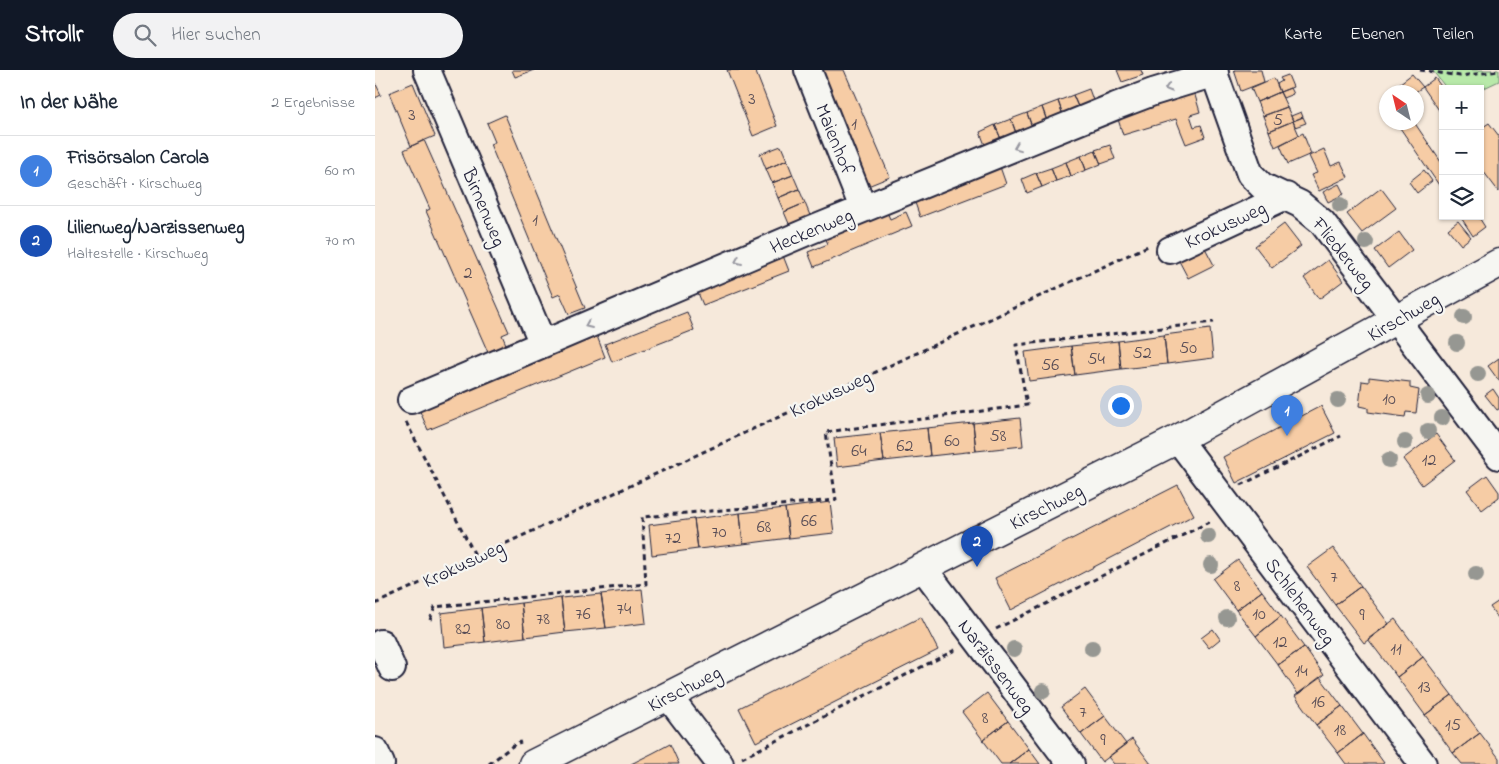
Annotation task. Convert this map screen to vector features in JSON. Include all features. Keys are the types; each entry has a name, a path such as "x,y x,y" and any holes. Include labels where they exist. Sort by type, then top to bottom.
{"main road":[{"name":"Kirschweg","path":"533,764 1178,439 1499,263"}],"street":[{"name":"Birnenweg","path":"427,70 543,344"},
{"name":"Maienhof","path":"808,70 863,208"},
{"name":"Heckenweg","path":"411,400 863,208 1153,92 1214,72"},
{"name":"Fliederweg","path":"1214,72 1250,174 1261,186 1286,196 1307,209 1322,222 1499,456"},
{"name":"Krokusweg","path":"1170,250 1286,196"},
{"name":"Schlehenweg","path":"1178,439 1423,764"},
{"name":"Narzissenweg","path":"923,568 1071,764"},
{"path":"381,643 392,668"},
{"path":"668,696 720,764"},
{"path":"375,751 381,764"}],"path":[{"path":"1419,70 1460,76 1499,71"},
{"name":"Krokusweg","path":"375,604 1153,243 1170,250"},
{"path":"431,620 435,607 646,584 641,517 836,500 826,432 1027,405 1017,345 1214,322"},
{"path":"411,400 402,404 400,410 476,557"},
{"path":"1221,495 1341,436"}],"green space":[{"path":"1432,70 1499,70 1499,81 1484,88 1484,85 1444,85"}],"building":[{"path":"512,70 534,70 515,77"},
{"path":"727,70 755,70 777,126 753,136"},
{"path":"817,70 844,70 890,177 868,186"},
{"path":"1117,70 1141,70 1143,75 1122,82"},
{"path":"1234,70 1261,70 1264,82 1241,91"},
{"path":"1412,74 1421,85 1398,85"},
{"path":"1288,75 1293,87 1280,92 1277,84 1282,81 1280,78"},
{"path":"1274,78 1280,92 1257,102 1251,88"},
{"path":"1435,78 1440,85 1439,110 1424,88 1424,86"},
{"path":"375,82 381,95 375,98"},
{"path":"413,83 435,136 411,146 389,93"},
{"path":"1290,88 1293,94 1283,98 1280,92"},
{"path":"1089,89 1094,103 1079,109 1073,95"},
{"path":"1194,92 1200,112 1190,115 1194,127 1201,125 1205,137 1186,144 1176,119 1123,135 1117,116"},
{"path":"1280,92 1287,107 1263,116 1257,102"},
{"path":"1073,95 1079,109 1063,115 1058,101"},
{"path":"1058,101 1063,115 1047,121 1042,107"},
{"path":"1042,107 1047,121 1032,127 1027,113"},
{"path":"1287,107 1293,121 1269,131 1263,116"},
{"path":"1301,112 1303,117 1293,121 1291,116"},
{"path":"1027,113 1032,127 1016,133 1011,119"},
{"path":"505,115 585,308 569,314 560,294 553,297 490,144 495,142 487,123"},
{"path":"1303,117 1306,123 1295,127 1293,121"},
{"path":"1011,119 1016,133 1001,139 995,125"},
{"path":"1293,121 1299,135 1275,147 1269,131"},
{"path":"1489,123 1499,136 1499,192 1484,172 1484,126"},
{"path":"995,125 1001,139 985,145 980,132"},
{"path":"1401,130 1419,130 1439,159 1439,185"},
{"path":"1303,133 1311,154 1288,164 1280,145"},
{"path":"424,140 509,332 502,335 508,349 490,357 426,211 430,209 404,150"},
{"path":"1110,145 1115,159 1101,164 1095,150"},
{"path":"781,146 787,160 766,169 760,154"},
{"path":"1324,149 1331,166 1341,162 1348,177 1319,191 1311,175 1317,173 1309,156"},
{"path":"1095,150 1101,164 1086,170 1081,156"},
{"path":"1081,156 1086,170 1071,176 1066,162"},
{"path":"787,160 793,175 772,183 766,169"},
{"path":"1066,162 1071,176 1056,181 1051,168"},
{"path":"999,164 1006,184 920,217 913,197"},
{"path":"1051,168 1056,181 1042,187 1036,173"},
{"path":"1424,170 1432,181 1417,193 1409,182"},
{"path":"1036,173 1042,187 1027,193 1022,179"},
{"path":"793,175 799,189 778,198 772,183"},
{"path":"1339,184 1344,194 1328,202 1323,192"},
{"path":"1381,188 1396,208 1362,233 1347,214"},
{"path":"799,189 805,203 784,212 778,198"},
{"path":"805,203 811,218 790,226 784,212"},
{"path":"887,212 890,219 906,212 912,226 814,267 808,252 828,244 825,237"},
{"path":"1463,220 1481,220 1485,227 1473,236"},
{"path":"1458,221 1471,237 1461,245 1448,229"},
{"path":"1284,224 1301,246 1272,268 1255,246"},
{"path":"1399,232 1412,250 1388,268 1375,250"},
{"path":"1204,246 1214,265 1188,278 1178,259"},
{"path":"782,253 789,271 703,305 696,288"},
{"path":"1328,260 1343,281 1319,299 1304,278"},
{"path":"687,312 694,330 612,362 605,344"},
{"path":"1210,329 1213,358 1167,364 1164,335"},
{"path":"1164,335 1167,364 1121,369 1118,341"},
{"path":"597,336 605,357 428,430 419,409"},
{"path":"1118,341 1121,369 1075,375 1071,346"},
{"path":"1071,346 1075,375 1029,381 1025,352"},
{"path":"1499,358 1499,381 1488,366"},
{"path":"1369,377 1410,382 1410,388 1419,390 1416,413 1406,412 1405,417 1368,412 1368,408 1359,406 1362,381 1369,382"},
{"path":"1493,389 1499,398 1499,409 1497,410 1485,395"},
{"path":"1321,406 1335,433 1236,483 1223,457"},
{"path":"1020,418 1023,446 976,451 973,423"},
{"path":"973,423 976,451 930,456 927,428"},
{"path":"927,428 930,456 884,461 880,433"},
{"path":"880,433 884,461 837,467 834,438"},
{"path":"1436,434 1455,460 1422,485 1403,459"},
{"path":"1487,475 1499,492 1499,497 1482,510 1467,490"},
{"path":"1178,485 1194,515 1011,610 995,578"},
{"path":"830,502 834,533 789,538 785,508"},
{"path":"785,508 789,538 743,544 740,513"},
{"path":"740,513 743,544 698,549 694,519"},
{"path":"694,519 698,549 652,555 649,525"},
{"path":"1333,548 1361,586 1335,605 1307,567"},
{"path":"1238,560 1262,591 1236,610 1213,579"},
{"path":"1361,586 1389,624 1364,643 1335,605"},
{"path":"642,589 646,623 606,628 601,594"},
{"path":"1262,591 1281,616 1256,636 1236,610"},
{"path":"601,594 606,628 565,632 561,598"},
{"path":"561,598 565,632 525,637 521,603"},
{"path":"1499,601 1499,618 1498,618 1490,607"},
{"path":"521,603 525,637 485,642 481,608"},
{"path":"481,608 485,642 444,647 441,613"},
{"path":"1281,616 1304,647 1278,665 1256,636"},
{"path":"921,617 938,650 756,742 739,708"},
{"path":"1395,619 1423,657 1397,677 1368,639"},
{"path":"1213,629 1220,639 1209,648 1201,638"},
{"path":"1304,647 1324,675 1298,694 1278,665"},
{"path":"1423,657 1452,695 1425,715 1397,677"},
{"path":"1320,677 1342,706 1316,725 1295,696"},
{"path":"1085,689 1105,716 1081,734 1061,707"},
{"path":"987,693 1008,721 983,740 962,712"},
{"path":"1452,695 1480,733 1453,753 1425,715"},
{"path":"1342,706 1363,734 1338,753 1316,725"},
{"path":"1105,716 1126,744 1102,762 1081,734"},
{"path":"1008,721 1029,749 1009,764 1001,764 983,740"},
{"path":"1480,733 1499,758 1499,764 1462,764 1453,753"},
{"path":"1363,734 1384,763 1346,764 1338,753"},
{"path":"1132,739 1151,764 1114,764 1108,757"},
{"path":"670,744 679,764 631,764 653,753"},
{"path":"1029,749 1040,764 1009,764"}],"place":[{"name":"Frisörsalon Carola","path":"1287,436"},
{"name":"Lilienweg/Narzissenweg","path":"977,567"}]}
